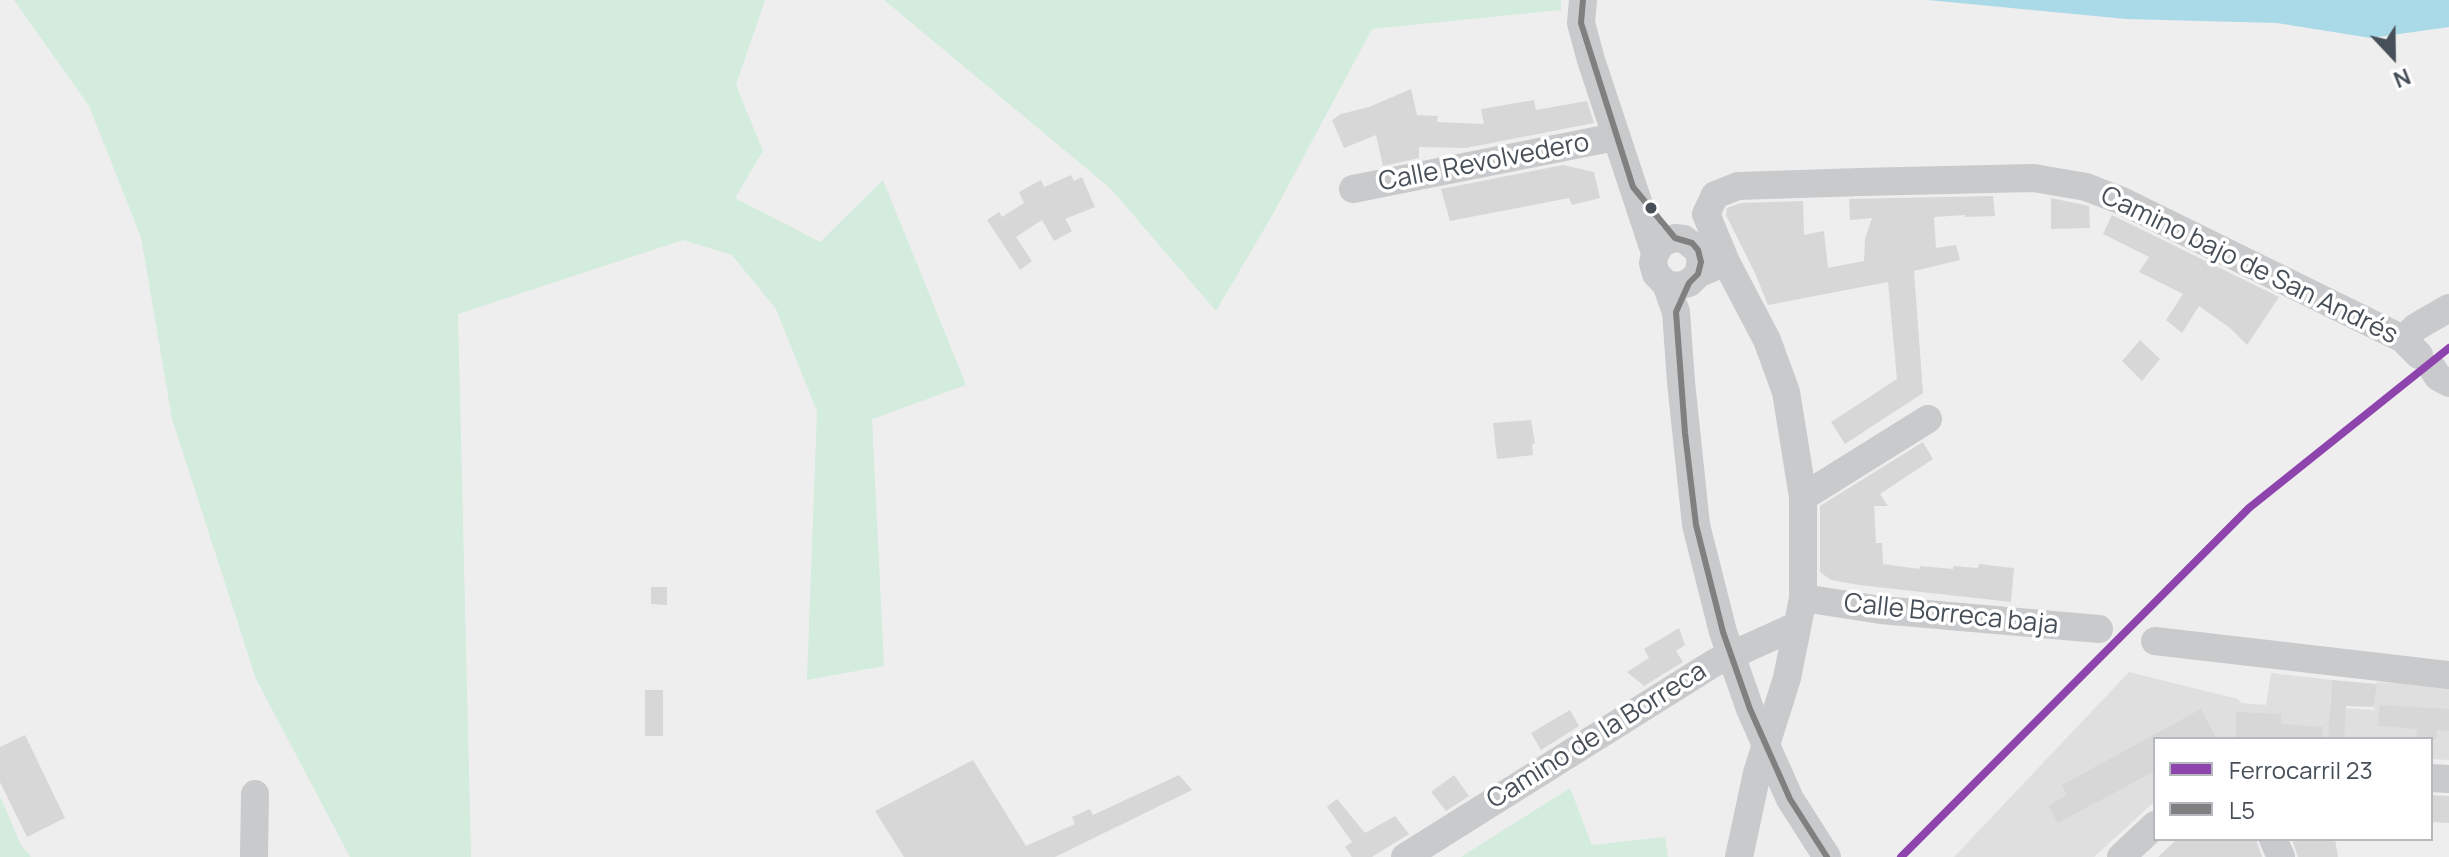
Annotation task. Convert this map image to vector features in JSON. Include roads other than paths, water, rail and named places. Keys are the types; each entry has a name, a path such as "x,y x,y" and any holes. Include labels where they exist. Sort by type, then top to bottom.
{"street":[{"path":"1583,0 1581,23 1633,187 1671,243 1698,250 1701,262 1685,280 1676,312 1696,525 1723,632 1750,709 1790,799 1827,857"},
{"name":"Calle Revolvedero","path":"1353,189 1615,137"},
{"name":"Camino bajo de San Andrés","path":"1711,226 1706,214 1715,195 1738,186 2034,178 2086,187 2122,201 2426,362"},
{"path":"1726,262 1685,280 1656,274 1653,263 1671,243 1711,226 1726,262 1767,340 1786,392 1803,497 1803,598 1787,678 1757,773 1739,857"},
{"path":"2426,362 2416,327 2449,308"},
{"path":"1803,497 1928,419"},
{"name":"Calle Borreca baja","path":"1803,598 1881,610 2099,629"},
{"name":"Camino de la Borreca","path":"1405,857 1714,663 1796,626"},
{"path":"2155,641 2449,675"},
{"path":"254,857 255,794"},
{"path":"2121,857 2153,827"}],"water":[{"path":"1928,0 2449,0 2449,27 2371,38 2277,23 2126,19"}],"rail line":[{"name":"23","path":"1901,857 2249,508 2449,348"}]}
